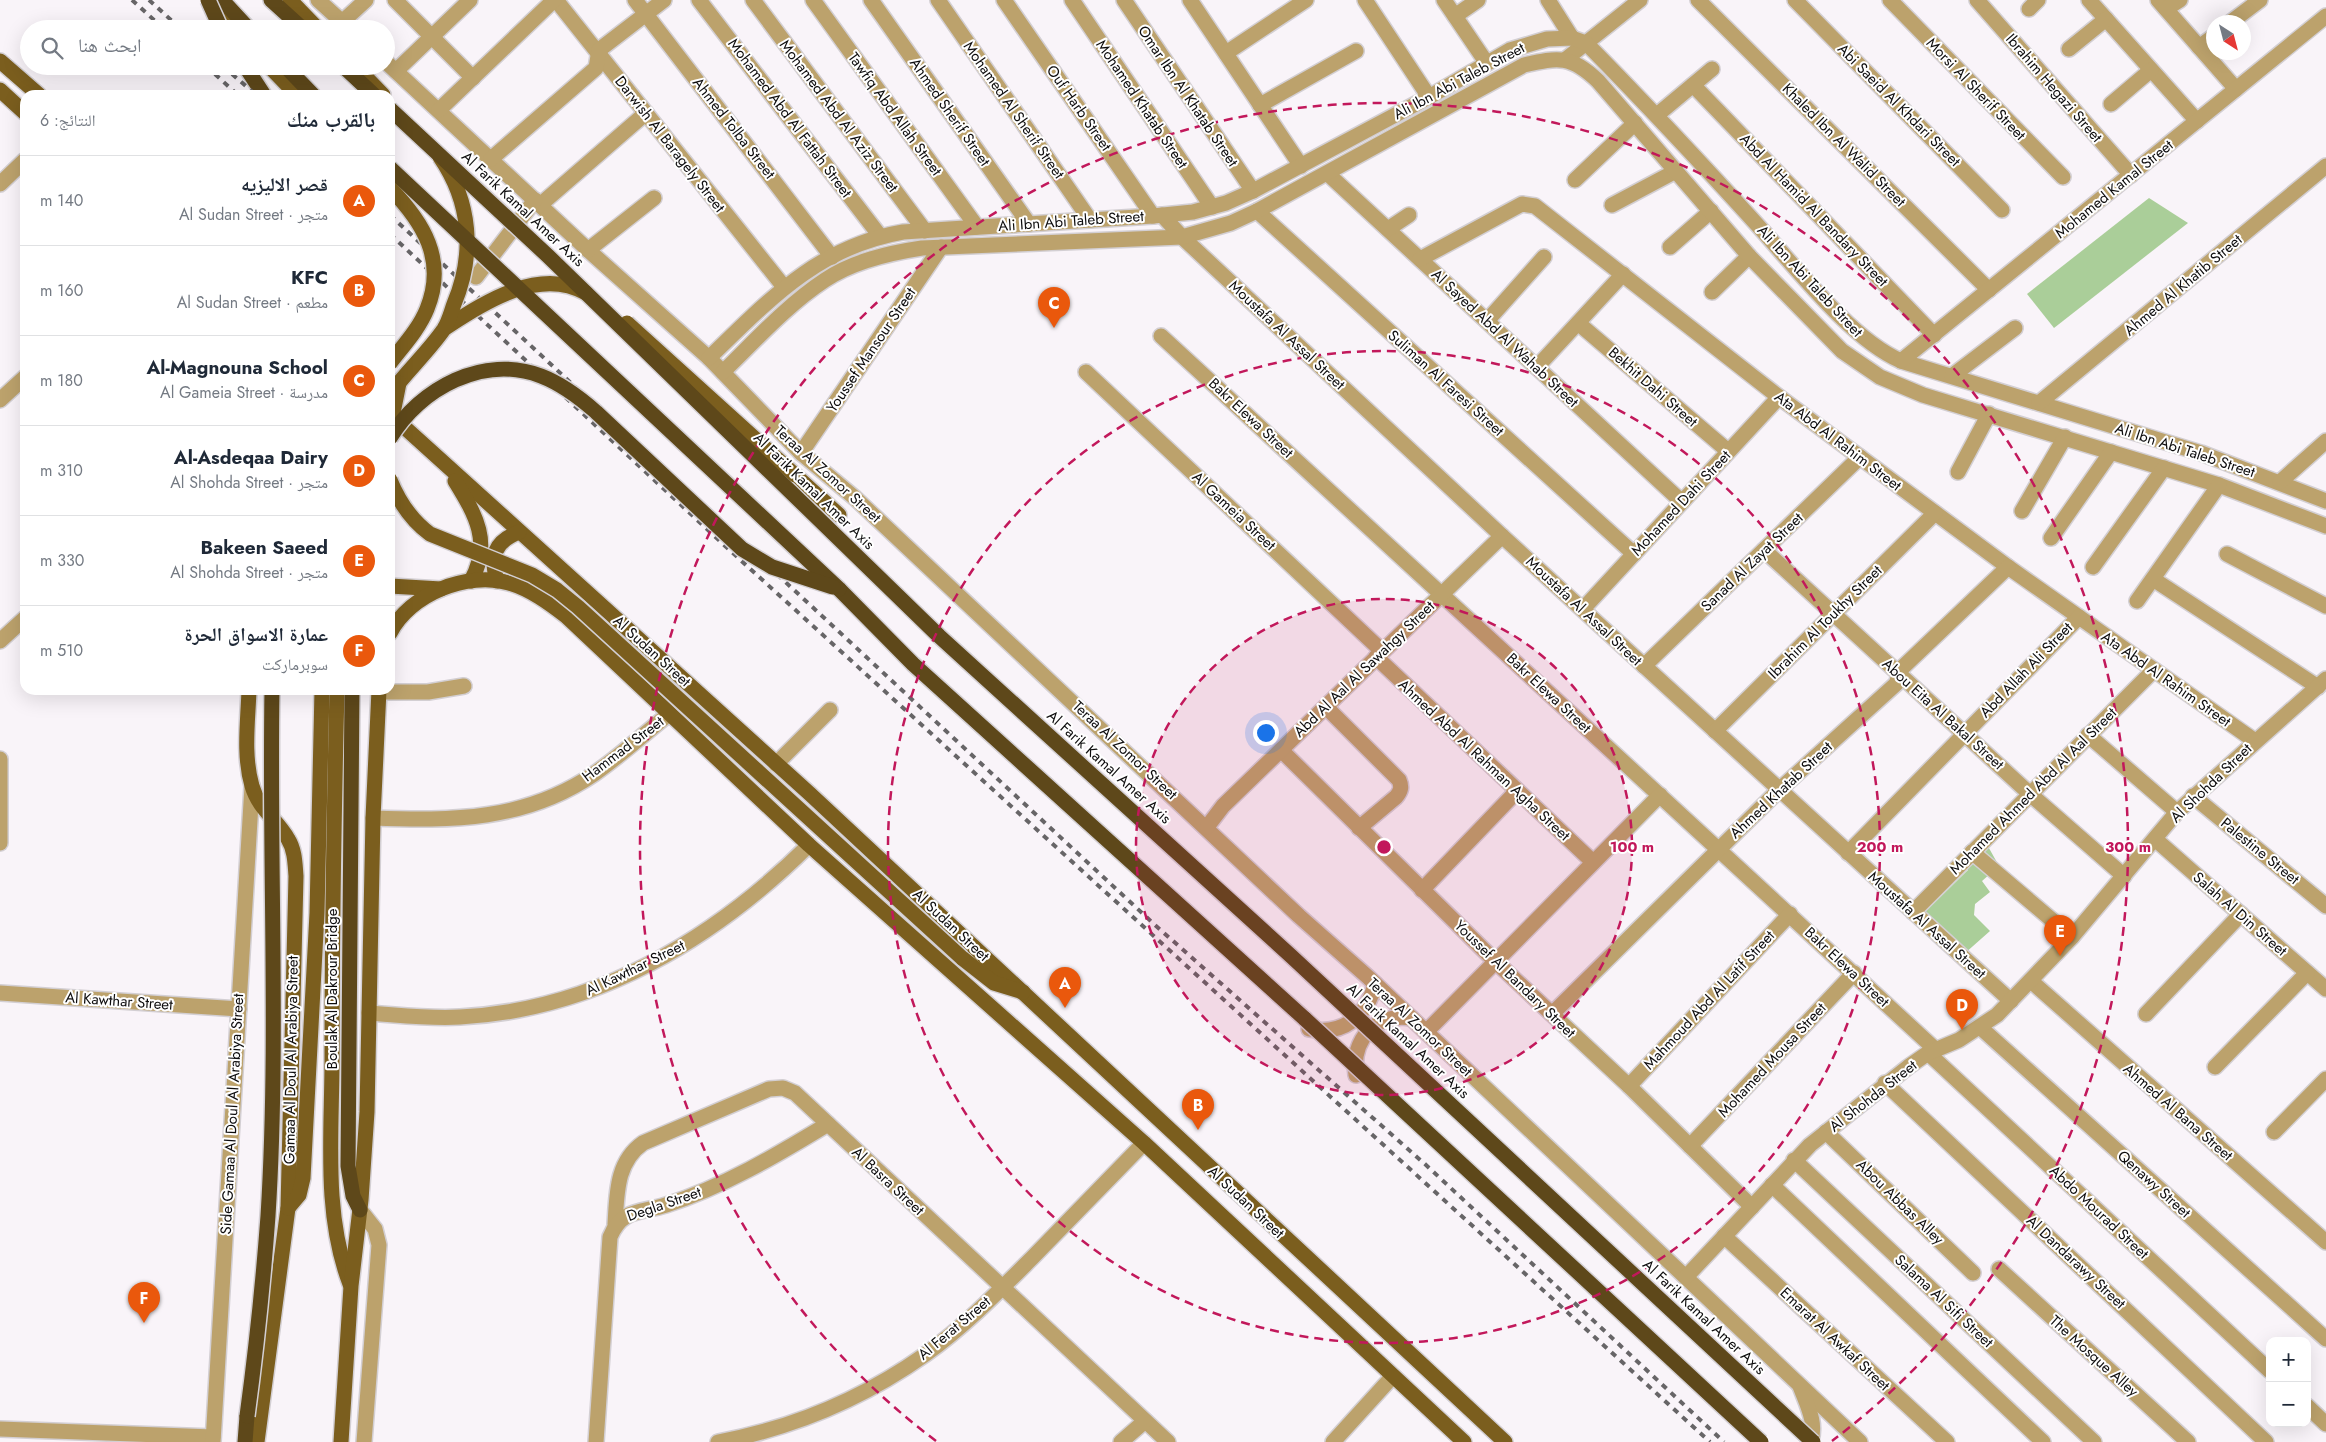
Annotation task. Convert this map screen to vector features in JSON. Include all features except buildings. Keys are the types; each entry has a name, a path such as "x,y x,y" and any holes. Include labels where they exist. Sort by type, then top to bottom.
{"highway":[{"path":"208,0 217,20"},
{"path":"222,0 241,20"},
{"path":"271,0 293,20"},
{"path":"251,75 261,90"},
{"path":"294,75 308,90"},
{"path":"353,75 369,90"},
{"name":"Al Farik Kamal Amer Axis","path":"395,114 548,256 939,636 1290,956 1811,1442"},
{"path":"395,173 839,590 913,664 1312,1025 1761,1442"},
{"path":"395,431 424,398 453,381 490,369 509,369 541,376 571,391 596,412 742,550 772,567 839,590"},
{"path":"245,1442 255,1361 268,1216 272,1090 272,695"},
{"path":"352,695 348,1166 353,1196 360,1210"}],"main road":[{"path":"203,0 223,20"},
{"path":"290,0 309,20"},
{"path":"0,61 33,90"},
{"path":"278,75 292,90"},
{"path":"364,75 378,90"},
{"path":"0,90 20,108"},
{"path":"395,107 438,153 445,164 460,194 466,218 468,247 466,268 459,293 444,328 395,387"},
{"path":"395,194 420,223 430,244 434,269 433,290 427,309 416,329 395,356"},
{"path":"444,328 485,303 506,293 530,286 546,284 568,286 583,291 601,301 615,313 839,515"},
{"path":"395,404 400,380"},
{"name":"Al Sudan Street","path":"395,419 776,764 1505,1442"},
{"path":"395,426 411,434"},
{"path":"395,626 403,615 415,604 442,589 471,581 480,565 483,545 478,527 468,501 445,466"},
{"path":"395,490 402,505 416,523 430,534 532,575 558,590 962,958 994,983 1024,993"},
{"path":"497,581 493,564 496,550 504,539 519,532"},
{"name":"Al Sudan Street","path":"471,581 497,581 522,588 566,616 810,845 1144,1143 1464,1442"},
{"path":"395,586 442,589"},
{"name":"Gamaa Al Doul Al Arabiya Street","path":"249,695 247,756 252,786 263,810 288,839 294,854 296,876 288,1208 257,1442"},
{"name":"Boulak Al Dakrour Bridge","path":"322,695 332,1190 338,1248 351,1286"},
{"name":"Boulak Al Dakrour Bridge","path":"288,1208 299,1195 303,1178 325,914 337,695"},
{"path":"341,1442 351,1286 360,1210 367,1112 373,818 379,695"},
{"path":"1393,1376 1411,1356"}],"street":[{"path":"318,0 340,20"},
{"path":"350,20 366,0"},
{"path":"395,0 473,78"},
{"path":"395,64 432,37 470,0"},
{"path":"439,110 555,0"},
{"name":"Darwish Al Baragely Street","path":"555,0 784,287"},
{"name":"Ahmed Tolba Street","path":"635,0 832,257"},
{"path":"491,158 596,68 599,59 598,53 664,0"},
{"name":"Mohamed Abd Al Fattah Street","path":"699,0 880,236"},
{"name":"Mohamed Abd Al Aziz Street","path":"752,0 925,231"},
{"name":"Tawfiq Abd Allah Street","path":"813,0 977,227"},
{"name":"Ahmed Sherif Street","path":"871,0 1029,224"},
{"name":"Mohamed Al Sherif Street","path":"938,0 1090,220"},
{"name":"Ouf Harb Street","path":"1004,0 1157,216"},
{"name":"Mohamed Khatab Street","path":"1072,0 1212,207"},
{"name":"Omar Ibn Al Khatab Street","path":"1124,0 1253,191"},
{"path":"1190,0 1301,166"},
{"path":"1226,53 1306,0"},
{"path":"1365,0 1429,97"},
{"path":"1444,0 1486,62"},
{"path":"1455,16 1478,0"},
{"path":"1548,0 1579,40"},
{"name":"Khaled Ibn Al Walid Street","path":"1698,0 1989,290"},
{"name":"Abi Saeid Al Khdari Street","path":"1795,0 2002,210"},
{"name":"Morsi Al Sherif Street","path":"1890,0 2063,177"},
{"name":"Ibrahim Hegazi Street","path":"1977,0 2131,175"},
{"path":"2088,0 2197,121"},
{"path":"2180,0 2162,5 2236,90"},
{"path":"2240,15 2260,0"},
{"path":"1566,59 1579,40 1636,1"},
{"name":"Mohamed Kamal Street","path":"1901,361 2326,16"},
{"path":"2069,49 2106,19"},
{"name":"Ali Ibn Abi Taleb Street","path":"709,358 784,287 807,270 848,248 880,236 902,232 1157,216 1192,212 1212,207 1253,191 1301,166 1429,97 1486,62 1528,43 1547,38 1579,40 1658,115 1855,330 1884,353 1901,361 2201,453 2326,500"},
{"path":"2199,47 2206,42"},
{"path":"1260,105 1356,51"},
{"name":"Ali Ibn Abi Taleb Street","path":"723,372 783,314 826,279 885,255 941,247 1182,236 1231,223 1328,174 1524,65 1548,60 1566,59 1589,72 1750,256 1842,350 1860,365 1901,387 2218,485 2326,526"},
{"path":"1658,115 1712,69"},
{"path":"2111,104 2151,70"},
{"name":"Teraa Al Zomor Street","path":"395,71 588,250 709,358 801,452 855,498 1207,827 1299,916 1375,984 1860,1442"},
{"name":"Abd Al Hamid Al Bandary Street","path":"1693,85 1934,335"},
{"path":"476,277 537,202 646,113"},
{"path":"1575,180 1635,123"},
{"path":"0,184 20,165"},
{"name":"Ahmed Al Khatib Street","path":"2039,403 2326,166"},
{"path":"1612,205 1676,171"},
{"name":"Al Sayed Abd Al Wahab Street","path":"1328,174 1682,502"},
{"path":"588,250 605,229 654,198"},
{"name":"Ata Abd Al Rahim Street","path":"1420,259 1522,204 1529,203 1535,206 1779,397 2008,568 2255,741"},
{"name":"Suliman Al Faresi Street","path":"1257,211 1634,554"},
{"path":"1670,247 1711,212"},
{"path":"1388,229 1410,215"},
{"name":"Moustafa Al Assal Street","path":"1157,216 1182,236 1582,610 2011,1002"},
{"name":"Youssef Mansour Street","path":"801,452 941,247"},
{"path":"1712,292 1750,256"},
{"path":"1487,321 1544,257"},
{"path":"1537,367 1623,274"},
{"name":"Bekhit Dahi Street","path":"1578,323 1728,452"},
{"path":"1952,376 2015,328"},
{"name":"Bakr Elewa Street","path":"1161,336 1854,973 1932,1052"},
{"name":"Al Gameia Street","path":"1086,372 1379,654"},
{"path":"0,400 20,382"},
{"name":"Mohamed Dahi Street","path":"1582,610 1779,397"},
{"path":"1958,472 1989,414"},
{"path":"2022,511 2065,437"},
{"path":"2280,482 2326,441"},
{"path":"2051,538 2112,452"},
{"name":"Sanad Al Zayat Street","path":"1644,666 1860,457"},
{"path":"2093,567 2164,468"},
{"path":"2137,601 2218,485"},
{"name":"Ibrahim Al Toukhy Street","path":"1715,731 1936,513"},
{"name":"Abd Al Aal Al Sawahgy Street","path":"1207,827 1223,806 1502,536"},
{"name":"Abou Eita Al Bakal Street","path":"1764,550 2030,794 2124,876"},
{"path":"2227,554 2326,606"},
{"name":"Ahmed Khatab Street","path":"1552,1014 1779,790 1896,684 1899,674 1907,663 2008,568"},
{"path":"2153,579 2322,683"},
{"name":"Abd Allah Ali Street","path":"1848,853 2078,617"},
{"path":"0,641 20,623"},
{"name":"Ahmed Abd Al Rahman Agha Street","path":"1379,654 1593,862"},
{"name":"Mohamed Ahmed Abd Al Aal Street","path":"1912,912 2154,670"},
{"name":"Al Shohda Street","path":"1686,1277 1794,1160 1826,1132 1885,1083 1932,1052 1981,1028 2011,1002 2072,937 2177,812 2322,683"},
{"path":"395,691 428,692 464,686"},
{"path":"1326,706 1399,780 1402,786 1396,797 1359,828"},
{"path":"776,764 830,710"},
{"name":"Hammad Street","path":"373,818 434,820 474,818 520,808 546,799 594,774 669,714"},
{"path":"2088,735 2177,812"},
{"name":"Youssef Al Bandary Street","path":"1281,750 1496,962 1629,1086 1752,1207"},
{"path":"0,759 0,843"},
{"name":"Side Gamaa Al Doul Al Arabiya Street","path":"213,1440 252,786"},
{"path":"1422,890 1518,791"},
{"path":"1426,1032 1660,795"},
{"name":"Palestine Street","path":"2193,796 2326,906"},
{"name":"Salah Al Din Street","path":"2154,839 2326,989"},
{"name":"Al Kawthar Street","path":"369,1013 426,1018 492,1015 548,1004 587,992 655,961 718,922 769,882 810,845"},
{"path":"1972,852 2072,937"},
{"name":"Mahmoud Abd Al Latif Street","path":"1629,1086 1790,914"},
{"path":"2146,1014 2241,914"},
{"name":"Mohamed Mousa Street","path":"1690,1146 1854,973"},
{"path":"2215,1067 2307,973"},
{"name":"Ahmed Al Bana Street","path":"2030,981 2326,1242"},
{"path":"1305,1029 1323,1032 1350,1023 1364,1010 1375,984"},
{"name":"Al Kawthar Street","path":"0,992 239,1009"},
{"path":"1356,1075 1355,1056 1368,1031 1383,1020 1411,1018"},
{"name":"Qenawy Street","path":"1981,1028 2326,1340"},
{"name":"Abdo Mourad Street","path":"1932,1052 2266,1367"},
{"path":"2274,1132 2326,1079"},
{"name":"Al Dandarawy Street","path":"1885,1083 2266,1442"},
{"name":"Al Basra Street","path":"615,1224 618,1180 622,1168 628,1156 643,1143 769,1089 783,1088 795,1093 1168,1442"},
{"name":"Degla Street","path":"596,1442 610,1237 615,1224 625,1215 667,1205 750,1169 828,1124"},
{"name":"Abou Abbas Alley","path":"1826,1132 1973,1273"},
{"name":"Al Ferat Street","path":"718,1442 745,1437 793,1423 840,1404 884,1381 926,1354 966,1322 1002,1288 1144,1143"},
{"name":"Salama Al Sifi Street","path":"1794,1160 2094,1442"},
{"path":"1772,1185 2043,1442"},
{"path":"360,1210 376,1229 380,1245 364,1442"},
{"name":"Emarat Al Awkaf Street","path":"1724,1236 1947,1442"},
{"name":"The Mosque Alley","path":"1999,1270 2188,1442"},
{"path":"1333,1442 1393,1376"},
{"path":"1800,1385 1812,1423 1813,1435 1811,1442"},
{"path":"2311,1410 2326,1424"},
{"path":"1121,1442 1145,1420"},
{"path":"0,1429 142,1438 213,1440"}],"green space":[{"path":"2149,198 2188,223 2054,328 2027,294"},
{"path":"1985,841 1999,866 1982,881 1990,892 1975,904 1974,915 1990,931 1964,954 1923,914 1968,870 1963,864"}],"railway":[{"path":"132,0 154,20"},
{"path":"149,0 171,20"},
{"path":"216,75 232,90"},
{"path":"233,75 250,90"},
{"path":"395,220 1155,925 1426,1165 1724,1442"},
{"path":"395,239 724,545 1710,1442"}],"place":[{"name":"Al-Magnouna School","path":"1054,328"},
{"name":"Bakeen Saeed","path":"2060,956"},
{"name":"قصر الاليزيه","path":"1065,1008"},
{"name":"Al-Asdeqaa Dairy","path":"1962,1030"},
{"name":"KFC","path":"1198,1130"},
{"name":"عمارة الاسواق الحرة","path":"144,1323"}]}
